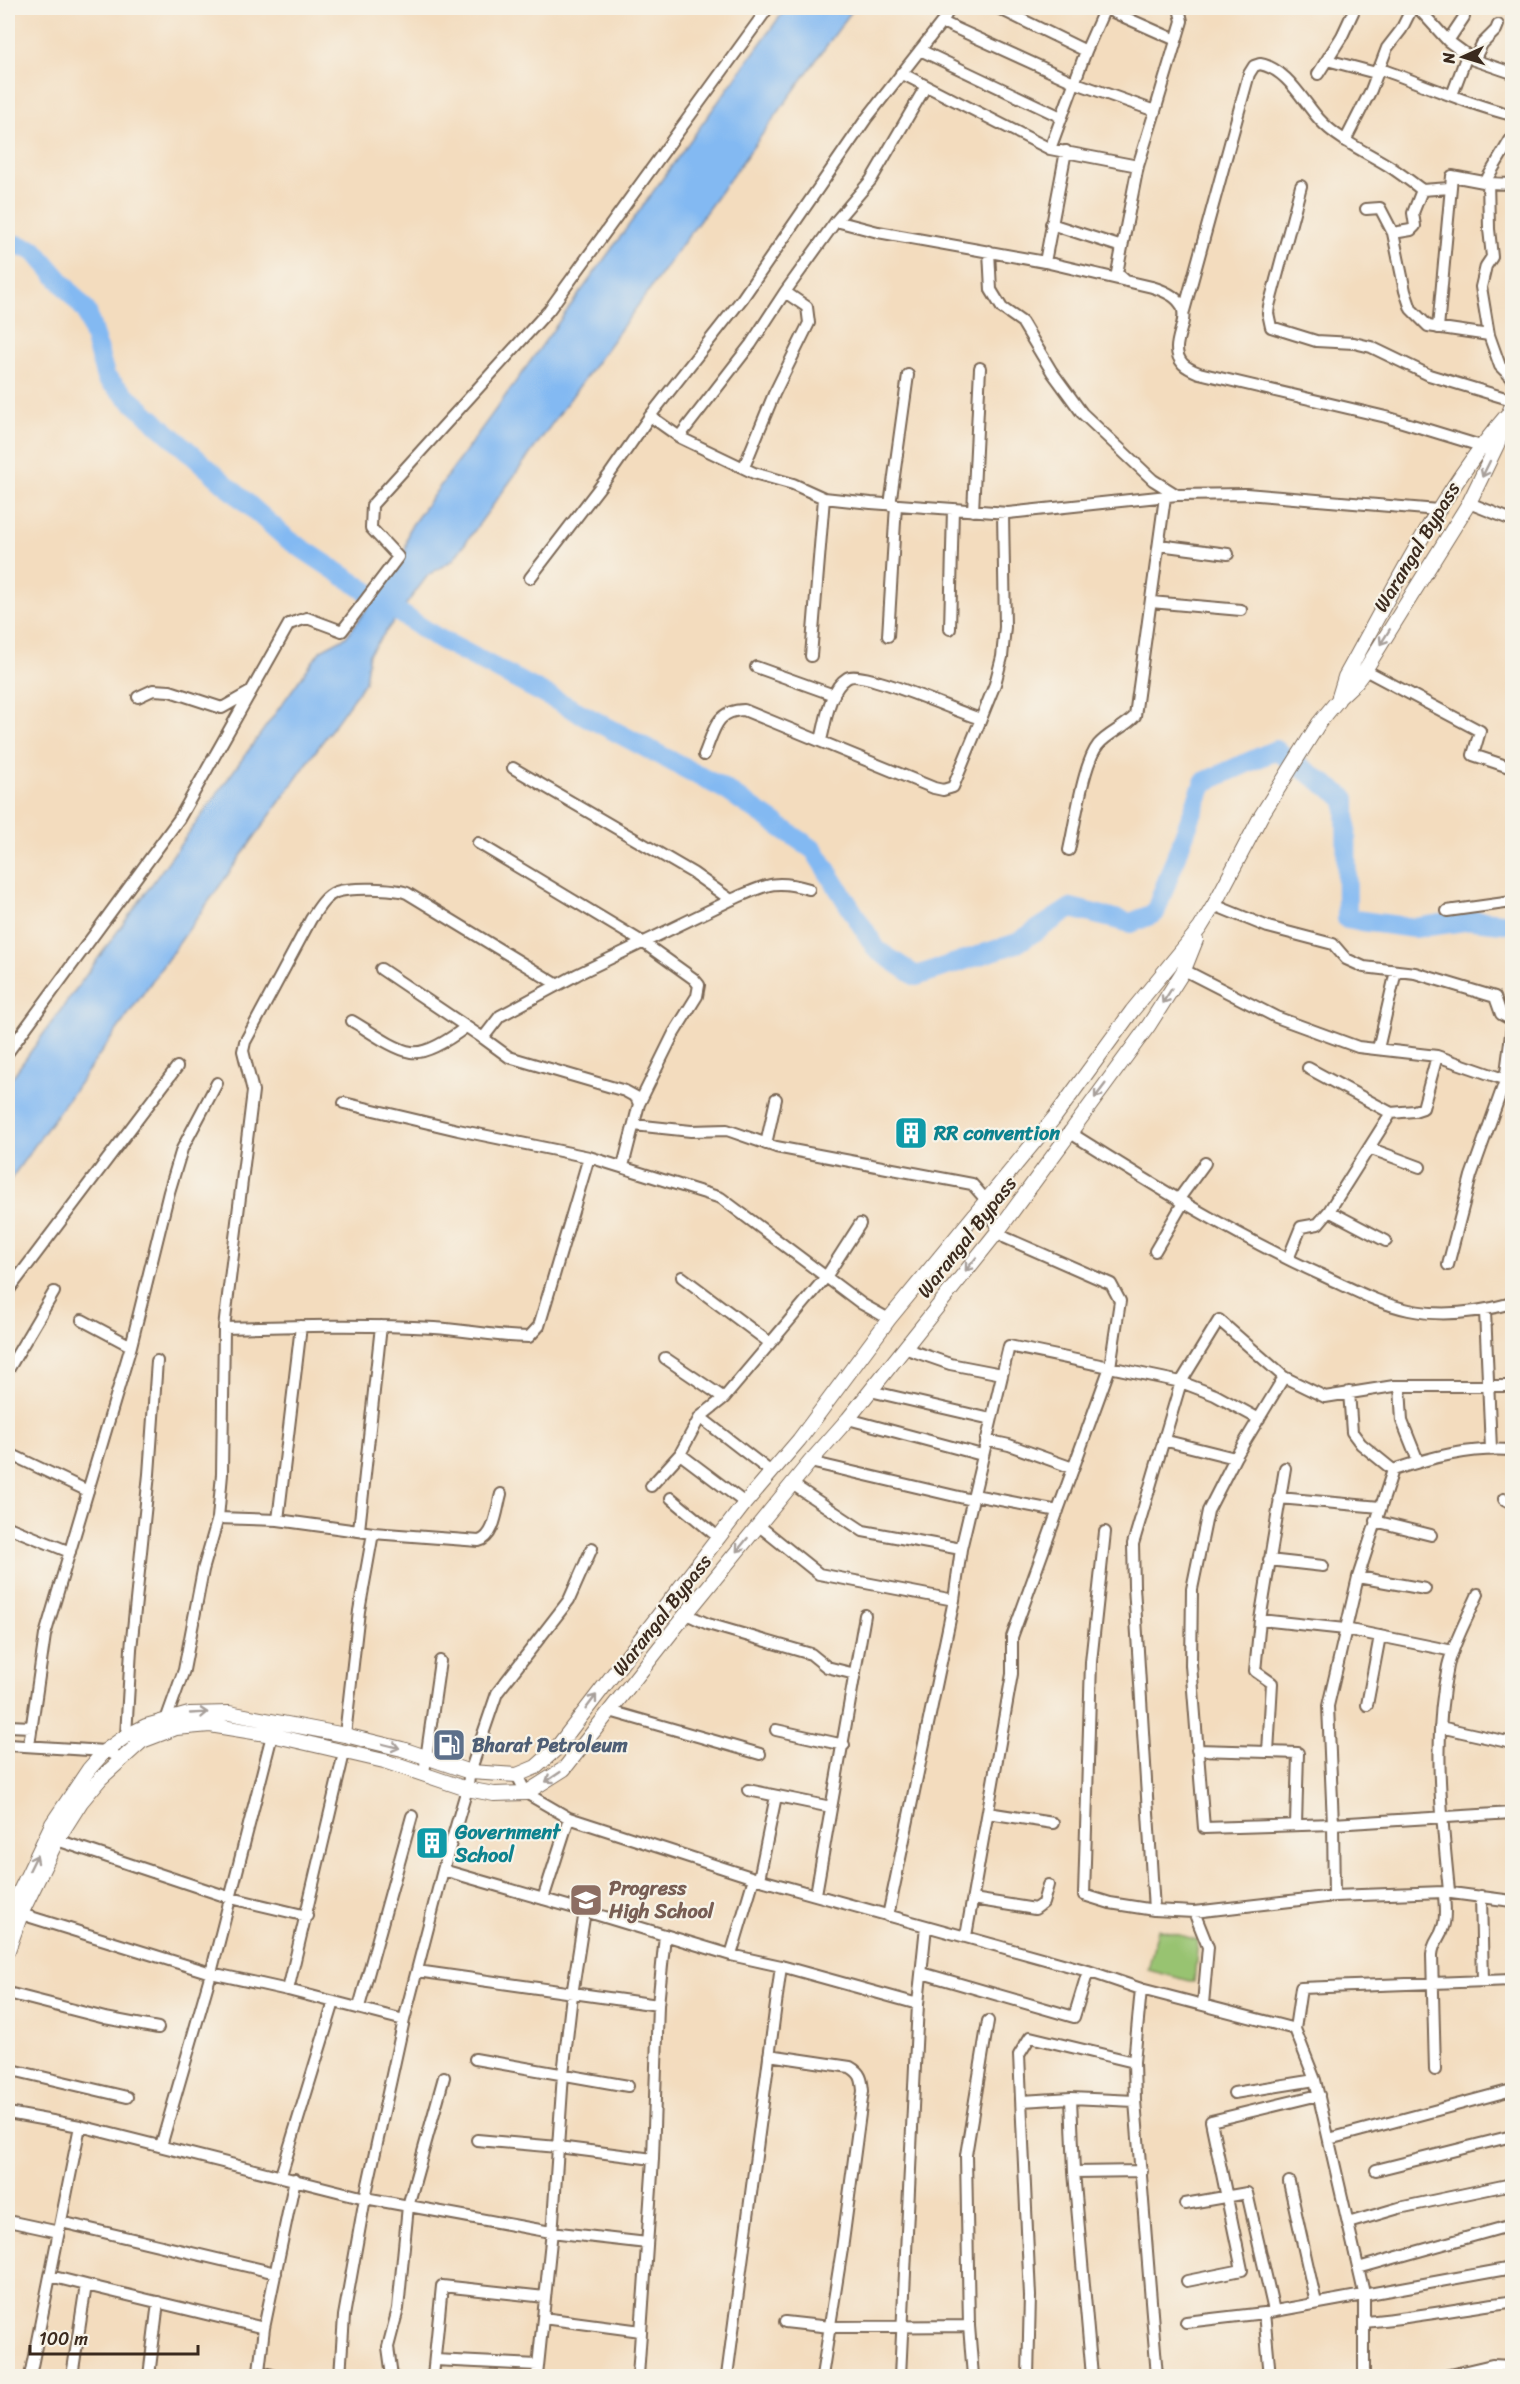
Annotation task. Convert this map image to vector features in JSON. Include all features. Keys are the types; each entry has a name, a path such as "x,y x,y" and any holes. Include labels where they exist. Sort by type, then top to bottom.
{"main road":[{"path":"1338,700 1345,677 1438,510 1481,446 1510,410"},
{"name":"Warangal Bypass","path":"1214,905 1261,816 1319,723 1365,670 1468,503 1497,445 1510,410"},
{"path":"11,1912 81,1803 105,1751 126,1736 146,1726 166,1720 189,1714 230,1713 345,1735 426,1756 470,1772 517,1775 536,1767 555,1750 745,1503 800,1440 889,1319 1054,1118 1132,1011 1200,928 1214,905"},
{"name":"Warangal Bypass","path":"526,1793 564,1769 686,1614 904,1348 1006,1237 1069,1132 1136,1044 1184,970 1200,928"},
{"path":"8,1950 11,1912 52,1824 95,1773 122,1758 142,1741 176,1728 210,1725 272,1735 424,1773 467,1790 494,1794 526,1793"}],"street":[{"path":"8,1052 179,819 288,624 307,618 342,631 398,557 371,528 372,505 549,310 768,8"},
{"path":"530,578 609,475 650,416 742,299 901,73 942,22 950,8"},
{"path":"998,8 1086,51"},
{"path":"1050,149 1104,8 1176,40"},
{"path":"1126,281 1117,273 1122,247 1138,166 1182,21 1179,8"},
{"path":"1318,74 1342,36 1355,8"},
{"path":"1345,141 1371,90 1387,48 1401,30 1412,8"},
{"path":"1418,8 1448,41 1470,57 1512,73"},
{"path":"1448,41 1464,17"},
{"path":"942,22 1076,83 1155,111"},
{"path":"1452,95 1470,57 1498,25"},
{"path":"920,50 1061,117"},
{"path":"1327,60 1377,71 1452,95 1478,107 1512,115"},
{"path":"1450,188 1422,190 1393,169 1345,141 1319,119 1274,68 1260,64 1254,66 1249,74 1184,311 1178,349 1181,362 1199,373 1386,417 1481,446"},
{"path":"901,73 1050,149 1138,166"},
{"path":"679,437 751,344 836,221 871,180 926,86"},
{"path":"1512,137 1488,177 1492,257 1486,266 1481,287 1489,335 1500,366 1512,378"},
{"path":"1045,262 1066,151"},
{"path":"1438,328 1452,176 1489,183 1512,184"},
{"path":"1301,186 1269,306 1271,327 1310,340 1354,343 1371,347 1430,375 1512,400"},
{"path":"1393,233 1410,230 1414,226 1413,213 1422,190"},
{"path":"1366,209 1380,208 1393,233 1411,309 1428,326 1489,335"},
{"path":"836,221 879,232 1045,262 1126,281 1168,292 1177,298 1184,311"},
{"path":"1051,224 1122,247"},
{"path":"989,251 991,290 1002,308 1022,322 1052,372 1082,413 1153,480 1177,495"},
{"path":"744,467 774,394 808,323 807,307 785,292"},
{"path":"973,511 980,368"},
{"path":"888,636 893,505 908,375"},
{"path":"650,416 679,437 754,473 793,484 824,498 1003,513 1177,495 1246,494 1438,510"},
{"path":"1069,850 1089,766 1096,748 1103,739 1128,724 1135,716 1165,497"},
{"path":"811,656 824,498"},
{"path":"1468,503 1512,520"},
{"path":"950,629 953,509"},
{"path":"704,755 719,719 727,712 744,710 934,788 948,790 953,787 995,684 1002,657 1005,627 1003,513"},
{"path":"1159,545 1228,554"},
{"path":"1151,602 1241,610"},
{"path":"756,667 834,695"},
{"path":"1365,670 1480,731 1473,755 1512,768"},
{"path":"821,740 834,695 844,679 858,675 981,720"},
{"path":"138,697 153,690 170,691 222,708 250,692"},
{"path":"513,768 693,873 731,900"},
{"path":"478,843 644,944 694,979 699,985 699,991 674,1033 639,1104 623,1166"},
{"path":"483,1038 500,1016 731,900 769,884 788,882 809,889"},
{"path":"166,1720 184,1670 203,1570 218,1518 222,1474 224,1328 254,1091 243,1051 245,1042 311,919 323,900 337,891 396,889 407,893 558,985"},
{"path":"1448,911 1512,902"},
{"path":"1214,905 1268,927 1333,944 1346,959 1364,967 1415,973 1495,997 1501,1014 1512,1020"},
{"path":"381,969 509,1057 625,1091 636,1097 639,1104"},
{"path":"1184,970 1276,1017 1358,1047 1437,1056 1509,1081"},
{"path":"1378,1049 1396,971"},
{"path":"352,1021 404,1050 414,1053 451,1038 466,1027"},
{"path":"1448,1265 1470,1176 1509,1081 1512,1026"},
{"path":"1308,1068 1391,1113 1414,1111 1423,1108 1437,1056"},
{"path":"8,1291 177,1067"},
{"path":"29,1745 45,1635 131,1346 169,1192 182,1149 217,1083"},
{"path":"766,1144 776,1099"},
{"path":"344,1103 458,1130 589,1156 721,1198 862,1304 889,1319"},
{"path":"1288,1259 1301,1227 1318,1224 1329,1211 1391,1113"},
{"path":"634,1125 692,1131 727,1130 766,1144 972,1185 986,1200 1006,1237 1111,1284 1120,1301 1110,1366 1012,1637 1012,1674 966,1936"},
{"path":"1069,1132 1180,1202 1237,1233 1386,1304 1411,1311 1448,1312 1485,1311 1512,1303"},
{"path":"1369,1148 1420,1167"},
{"path":"224,1328 381,1326 435,1328 529,1337 539,1326 589,1156"},
{"path":"1155,1251 1180,1202 1205,1163"},
{"path":"1329,1211 1386,1240"},
{"path":"651,1486 680,1454 700,1417 724,1398 826,1276 860,1224"},
{"path":"682,1276 770,1343"},
{"path":"8,1370 54,1292"},
{"path":"1485,1311 1491,1449"},
{"path":"82,1320 131,1346"},
{"path":"1154,1910 1133,1544 1181,1382 1220,1320 1284,1377 1325,1397 1400,1386 1512,1386"},
{"path":"278,1520 301,1326"},
{"path":"359,1530 381,1326"},
{"path":"888,1916 954,1600 961,1549 1009,1346 1181,1382 1215,1395 1259,1419"},
{"path":"904,1348 950,1364 1002,1374"},
{"path":"665,1358 724,1398"},
{"path":"126,1736 131,1649 149,1474 157,1361"},
{"path":"1284,1377 1235,1458 1208,1511 1192,1589 1191,1665 1204,1828 1333,1824 1512,1813"},
{"path":"1400,1386 1402,1421 1418,1461"},
{"path":"870,1391 992,1419"},
{"path":"1349,1392 1352,1432 1361,1444 1393,1470"},
{"path":"700,1417 771,1472"},
{"path":"848,1419 982,1455"},
{"path":"986,1440 1009,1445 1073,1468"},
{"path":"1163,1440 1235,1458"},
{"path":"1393,1470 1436,1456 1491,1449 1512,1450"},
{"path":"8,1453 88,1491"},
{"path":"680,1454 745,1503"},
{"path":"810,1462 973,1498 1058,1510"},
{"path":"1268,1752 1272,1683 1254,1671 1269,1560 1285,1468"},
{"path":"1334,1896 1328,1706 1358,1577 1393,1470"},
{"path":"792,1484 862,1531 961,1549"},
{"path":"218,1518 278,1520 373,1533 479,1541 484,1540 490,1533 501,1494"},
{"path":"671,1498 719,1538"},
{"path":"1279,1498 1380,1507"},
{"path":"1375,1521 1431,1535"},
{"path":"758,1525 819,1574 954,1600"},
{"path":"8,1527 70,1552"},
{"path":"1105,1532 1091,1662 1084,1895 1110,1903 1154,1910 1194,1912 1334,1896 1446,1891 1512,1901"},
{"path":"345,1735 359,1611 373,1533"},
{"path":"340,2376 344,2316 365,2198 404,2019 470,1772 497,1693 569,1600 592,1548"},
{"path":"1269,1560 1323,1566"},
{"path":"1358,1577 1425,1589"},
{"path":"1435,2070 1432,1947 1444,1923 1446,1891 1440,1727 1453,1651 1478,1594"},
{"path":"686,1614 708,1624 811,1654 827,1667 855,1674"},
{"path":"816,1894 844,1745 865,1615"},
{"path":"1260,1620 1345,1629 1453,1651"},
{"path":"1367,1706 1380,1636"},
{"path":"424,1773 440,1661"},
{"path":"610,1712 760,1754"},
{"path":"8,1726 32,1727"},
{"path":"1440,1727 1512,1743"},
{"path":"776,1730 844,1745"},
{"path":"161,2146 212,1973 272,1735"},
{"path":"8,1745 105,1751 122,1758"},
{"path":"1197,1749 1298,1753 1296,1825"},
{"path":"8,1751 81,1755 95,1773"},
{"path":"288,1990 344,1753"},
{"path":"517,1775 526,1793 569,1818 757,1879 966,1936 1088,1971 1141,1989 1295,2029"},
{"path":"748,1790 831,1807"},
{"path":"731,1955 757,1879 776,1796"},
{"path":"988,1813 1053,1823"},
{"path":"359,2007 412,1816"},
{"path":"543,1899 569,1818"},
{"path":"57,1840 231,1898 307,1916"},
{"path":"443,1870 731,1955 781,1966 918,2004"},
{"path":"973,1899 1035,1909 1043,1903 1048,1885"},
{"path":"1481,1896 1483,1981"},
{"path":"435,2361 537,2371 552,2232 563,2074 585,1911"},
{"path":"11,1912 212,1973 404,2019"},
{"path":"1194,1912 1208,1947 1203,2004"},
{"path":"900,2376 918,2004 926,1926"},
{"path":"638,2376 653,2159 658,2005 665,1935"},
{"path":"727,2376 781,1966"},
{"path":"417,1971 572,1995 658,2005"},
{"path":"922,1973 1074,2017 1088,1971"},
{"path":"1364,2376 1364,2295 1315,2080 1295,2029 1301,1988 1512,1980"},
{"path":"1141,1989 1134,2062 1135,2101 1157,2376"},
{"path":"8,1994 105,2018 158,2028"},
{"path":"281,2175 334,2002"},
{"path":"973,2376 969,2326 966,2155 988,2021"},
{"path":"1028,2376 1030,2296 1019,2055 1030,2037 1134,2062"},
{"path":"769,2055 850,2067 857,2071 862,2079 863,2091 844,2238 822,2376"},
{"path":"475,2059 628,2086"},
{"path":"8,2069 127,2097"},
{"path":"392,2376 388,2347 398,2309 408,2206 444,2077"},
{"path":"1233,2093 1315,2080"},
{"path":"1329,2139 1512,2090"},
{"path":"1187,2281 1242,2270 1210,2121 1318,2095"},
{"path":"1022,2100 1071,2098 1135,2101"},
{"path":"1071,2098 1074,2172 1092,2376"},
{"path":"8,2113 80,2126 365,2198 552,2232 647,2243"},
{"path":"30,2376 80,2126"},
{"path":"1376,2170 1512,2136"},
{"path":"477,2140 653,2159"},
{"path":"1074,2172 1142,2171"},
{"path":"275,2376 259,2371 264,2328 295,2179"},
{"path":"1288,2182 1316,2304"},
{"path":"1348,2223 1399,2208 1512,2184"},
{"path":"1185,2204 1247,2193 1269,2312 1270,2376"},
{"path":"8,2221 60,2227 276,2273"},
{"path":"1358,2268 1512,2225"},
{"path":"1186,2322 1269,2312 1512,2268"},
{"path":"50,2276 264,2328"},
{"path":"72,2376 86,2285"},
{"path":"434,2376 442,2286 545,2297"},
{"path":"149,2376 158,2302"},
{"path":"1364,2322 1415,2317 1459,2308 1509,2302"},
{"path":"543,2318 641,2331"},
{"path":"784,2322 830,2327 969,2326"},
{"path":"1445,2376 1492,2365 1505,2369"}],"green space":[{"path":"1158,1929 1198,1940 1194,1982 1148,1970"}],"water":[{"path":"786,8 854,8 453,560 428,575 369,654 365,682 8,1183 8,1083 321,650 346,637 404,558 409,529"}],"waterway":[{"path":"8,242 34,250 87,312 106,378 286,538 436,637 726,790 814,850 877,950 916,976 1017,943 1071,908 1131,923 1155,913 1204,782 1276,750 1346,799 1347,919 1414,928 1472,920 1512,924"}],"place":[{"name":"RR convention","path":"911,1133"},
{"name":"Bharat Petroleum","path":"449,1745"},
{"name":"Government School","path":"432,1843"},
{"name":"Progress High School","path":"586,1900"}]}
